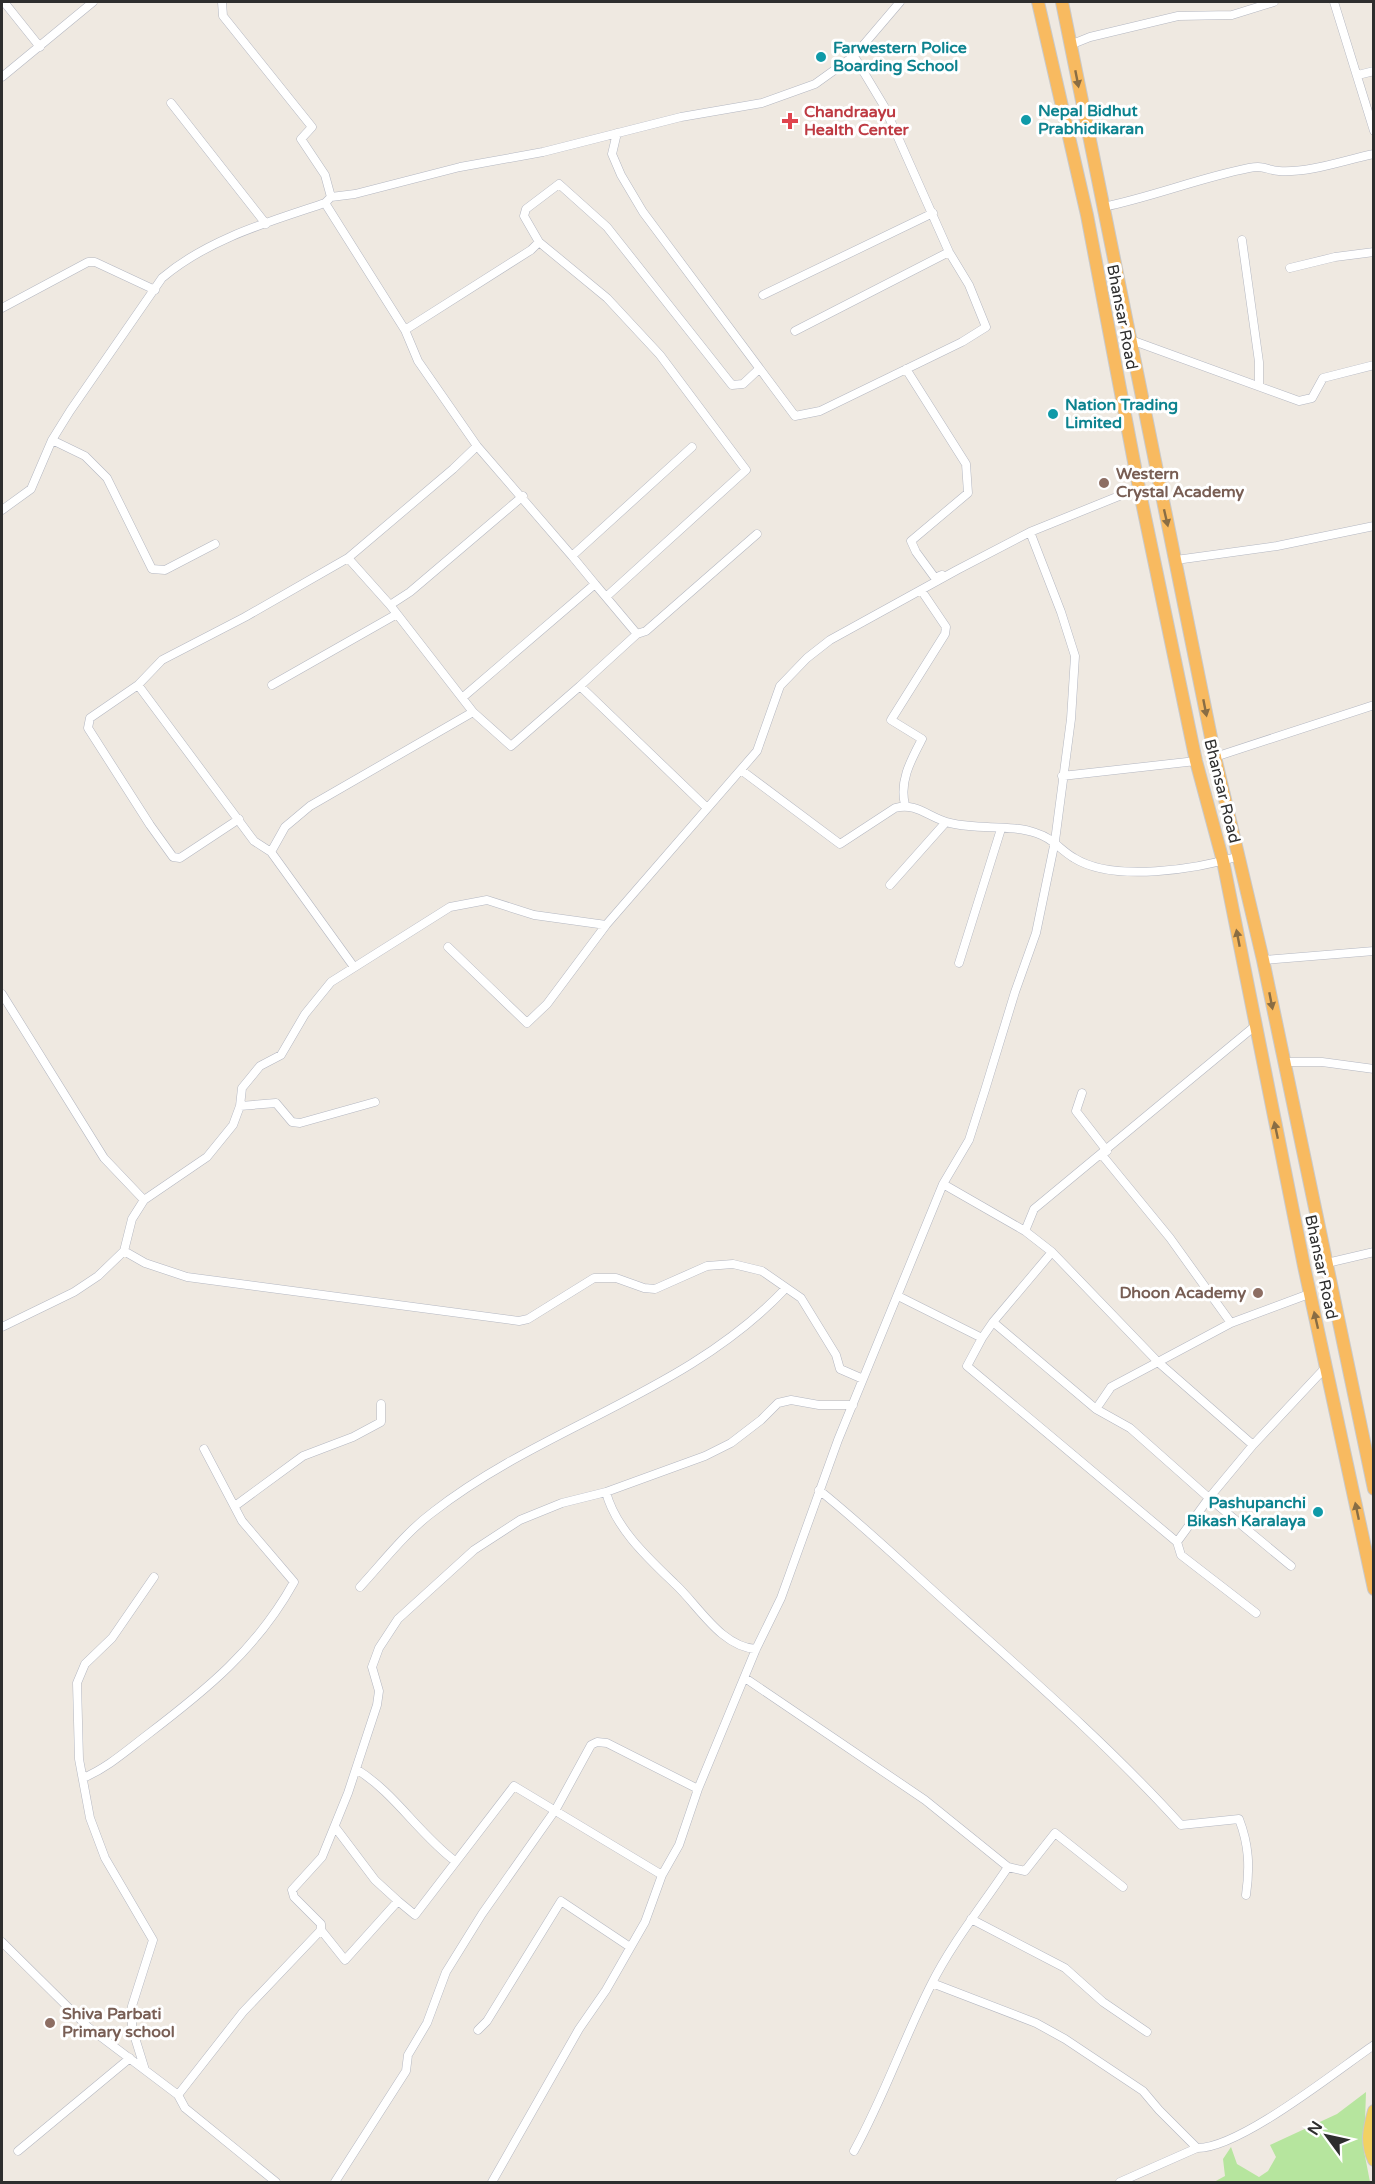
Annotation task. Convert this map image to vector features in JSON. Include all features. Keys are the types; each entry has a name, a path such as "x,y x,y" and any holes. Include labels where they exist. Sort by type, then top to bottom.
{"highway":[{"name":"Bhansar Road","path":"1038,2 1086,215 1138,488 1197,761 1222,861 1310,1294 1374,1589"},
{"name":"Bhansar Road","path":"1062,2 1215,757 1263,960 1374,1489"}],"main road":[{"path":"1374,2111 1368,2133 1369,2150 1374,2160"}],"street":[{"path":"4,2 40,47"},
{"path":"2,77 93,2"},
{"path":"222,2 223,16 312,127 301,139 324,175 328,200 405,330 418,361 477,446 523,496 637,634"},
{"path":"2,510 31,489 52,440 100,366 162,278 179,263 222,240 328,200 460,167 543,152 681,117 762,103 815,84 854,56 900,2"},
{"path":"1070,45 1089,37 1178,16 1232,15 1274,2"},
{"path":"1334,2 1374,131"},
{"path":"617,133 612,154 621,175 667,246 795,416 820,411 962,342 986,327 969,285 950,252 884,106 854,56"},
{"path":"1358,75 1374,71"},
{"path":"171,103 266,224"},
{"path":"1103,207 1150,197 1197,181 1247,168 1264,166 1278,171 1307,169 1374,154"},
{"path":"606,597 746,470 660,355 607,298 539,242 524,216 525,209 559,184 607,227 732,385 743,384 759,369"},
{"path":"763,295 933,213"},
{"path":"1242,240 1259,362 1259,386"},
{"path":"405,330 531,250 539,242"},
{"path":"795,331 950,252"},
{"path":"1290,268 1335,257 1374,252"},
{"path":"2,308 88,262 95,262 155,290"},
{"path":"1131,340 1299,401 1312,398 1323,378 1374,364"},
{"path":"906,369 966,464 968,493 911,541 935,578 957,570"},
{"path":"52,440 85,456 107,478 152,569 165,570 216,544"},
{"path":"239,819 180,858 168,852 88,729 90,718 138,685 162,660 245,617 348,558 477,446"},
{"path":"572,556 692,447"},
{"path":"448,948 527,1023 548,1004 606,925 706,807 727,788 757,751 780,686 807,658 830,640 895,602 921,591 1030,532 1138,488"},
{"path":"390,605 410,592 523,496"},
{"path":"1176,560 1277,546 1374,526"},
{"path":"492,2182 579,2029 606,1990 645,1922 662,1875 679,1845 698,1789 756,1649 781,1598 819,1490 943,1184 969,1140 1015,992 1036,933 1055,841 1071,719 1075,656 1061,612 1030,532"},
{"path":"348,558 390,605 473,712 511,746 637,634 646,631 668,615 757,534"},
{"path":"462,698 481,679 595,584"},
{"path":"905,805 902,794 908,766 922,739 891,720 946,627 921,591"},
{"path":"272,685 397,614"},
{"path":"138,685 254,841 271,852 354,967"},
{"path":"580,686 706,807"},
{"path":"1215,757 1374,705"},
{"path":"271,852 285,827 310,806 473,712"},
{"path":"1062,776 1197,761"},
{"path":"741,770 840,844 862,832 895,808 905,805 913,806 946,822 972,828 1035,832 1055,841 1074,858 1103,870 1160,870 1222,861 1240,856"},
{"path":"890,885 946,822"},
{"path":"959,963 1001,829"},
{"path":"2,1327 74,1292 98,1276 124,1251 132,1220 144,1200 207,1157 232,1125 240,1106 242,1088 260,1066 281,1055 305,1014 331,982 450,907 487,900 534,915 606,925"},
{"path":"1263,960 1374,951"},
{"path":"2,994 104,1158 144,1200"},
{"path":"1025,1231 1034,1209 1255,1026"},
{"path":"1283,1062 1322,1062 1374,1069"},
{"path":"1082,1093 1076,1111 1104,1153 1232,1323"},
{"path":"240,1106 276,1103 292,1122 300,1123 375,1102"},
{"path":"943,1184 1025,1231 1052,1252 1158,1362 1253,1445"},
{"path":"124,1251 145,1263 187,1277 519,1321 528,1319 594,1278 616,1278 644,1288 655,1288 707,1266 733,1264 762,1271 801,1298 836,1355 840,1369 863,1379"},
{"path":"1052,1252 993,1322 967,1366 1177,1542 1181,1555 1256,1613"},
{"path":"1327,1263 1374,1252"},
{"path":"360,1587 432,1513 487,1476 666,1381 706,1356 764,1312 785,1289"},
{"path":"1096,1409 1111,1387 1232,1323 1310,1294"},
{"path":"898,1296 982,1338"},
{"path":"993,1322 1096,1409 1130,1428 1291,1566"},
{"path":"1177,1542 1209,1498 1253,1445 1326,1367"},
{"path":"398,1902 345,1960 321,1929 321,1924 294,1897 292,1890 322,1857 335,1827 356,1769 379,1693 372,1667 379,1648 398,1619 474,1550 520,1520 562,1503 606,1492 676,1467 730,1443 761,1420 778,1403 791,1400 819,1405 853,1405"},
{"path":"235,1506 303,1456 353,1437 381,1422 381,1404"},
{"path":"82,1778 102,1770 196,1699 240,1657 275,1616 294,1582 246,1527 204,1449"},
{"path":"819,1490 912,1568 1007,1656 1149,1789 1181,1826 1239,1819 1248,1843 1249,1873 1246,1895"},
{"path":"606,1492 609,1506 659,1571 724,1635 749,1649 756,1649"},
{"path":"145,2070 132,2028 132,2006 153,1940 105,1858 90,1818 79,1759 77,1683 86,1664 112,1638 154,1577"},
{"path":"745,1678 925,1800 1008,1867 1025,1871 1055,1833 1124,1887"},
{"path":"334,2182 406,2071 408,2055 427,2023 446,1972 482,1914 556,1809 591,1745 597,1742 607,1743 698,1789"},
{"path":"356,1769 376,1781 437,1848 455,1862"},
{"path":"335,1827 375,1880 414,1915 514,1786 556,1809 662,1875"},
{"path":"854,2151 886,2090 892,2071 932,1983 955,1942 1008,1867"},
{"path":"478,2030 487,2021 561,1901 630,1947"},
{"path":"971,1920 1065,1968 1103,2002 1148,2032"},
{"path":"178,2096 243,2012 321,1929"},
{"path":"2,1942 88,2027 178,2096 185,2108 276,2182"},
{"path":"932,1983 1036,2023 1065,2039 1143,2091 1197,2148"},
{"path":"1120,2182 1197,2148 1210,2148 1242,2133 1374,2045"},
{"path":"18,2151 130,2058"}],"green space":[{"path":"1366,2092 1364,2151 1370,2182 1214,2182 1225,2176 1223,2159 1231,2147 1237,2164 1259,2177 1268,2171 1276,2157 1270,2145 1337,2114"}],"place":[{"name":"Farwestern Police Boarding School","path":"821,57"},
{"name":"Nepal Bidhut Prabhidikaran","path":"1026,120"},
{"name":"Chandraayu Health Center","path":"790,121"},
{"name":"Nation Trading Limited","path":"1053,414"},
{"name":"Western Crystal Academy","path":"1104,483"},
{"name":"Dhoon Academy","path":"1258,1293"},
{"name":"Pashupanchi Bikash Karalaya","path":"1318,1512"},
{"name":"Shiva Parbati Primary school","path":"50,2023"}]}
